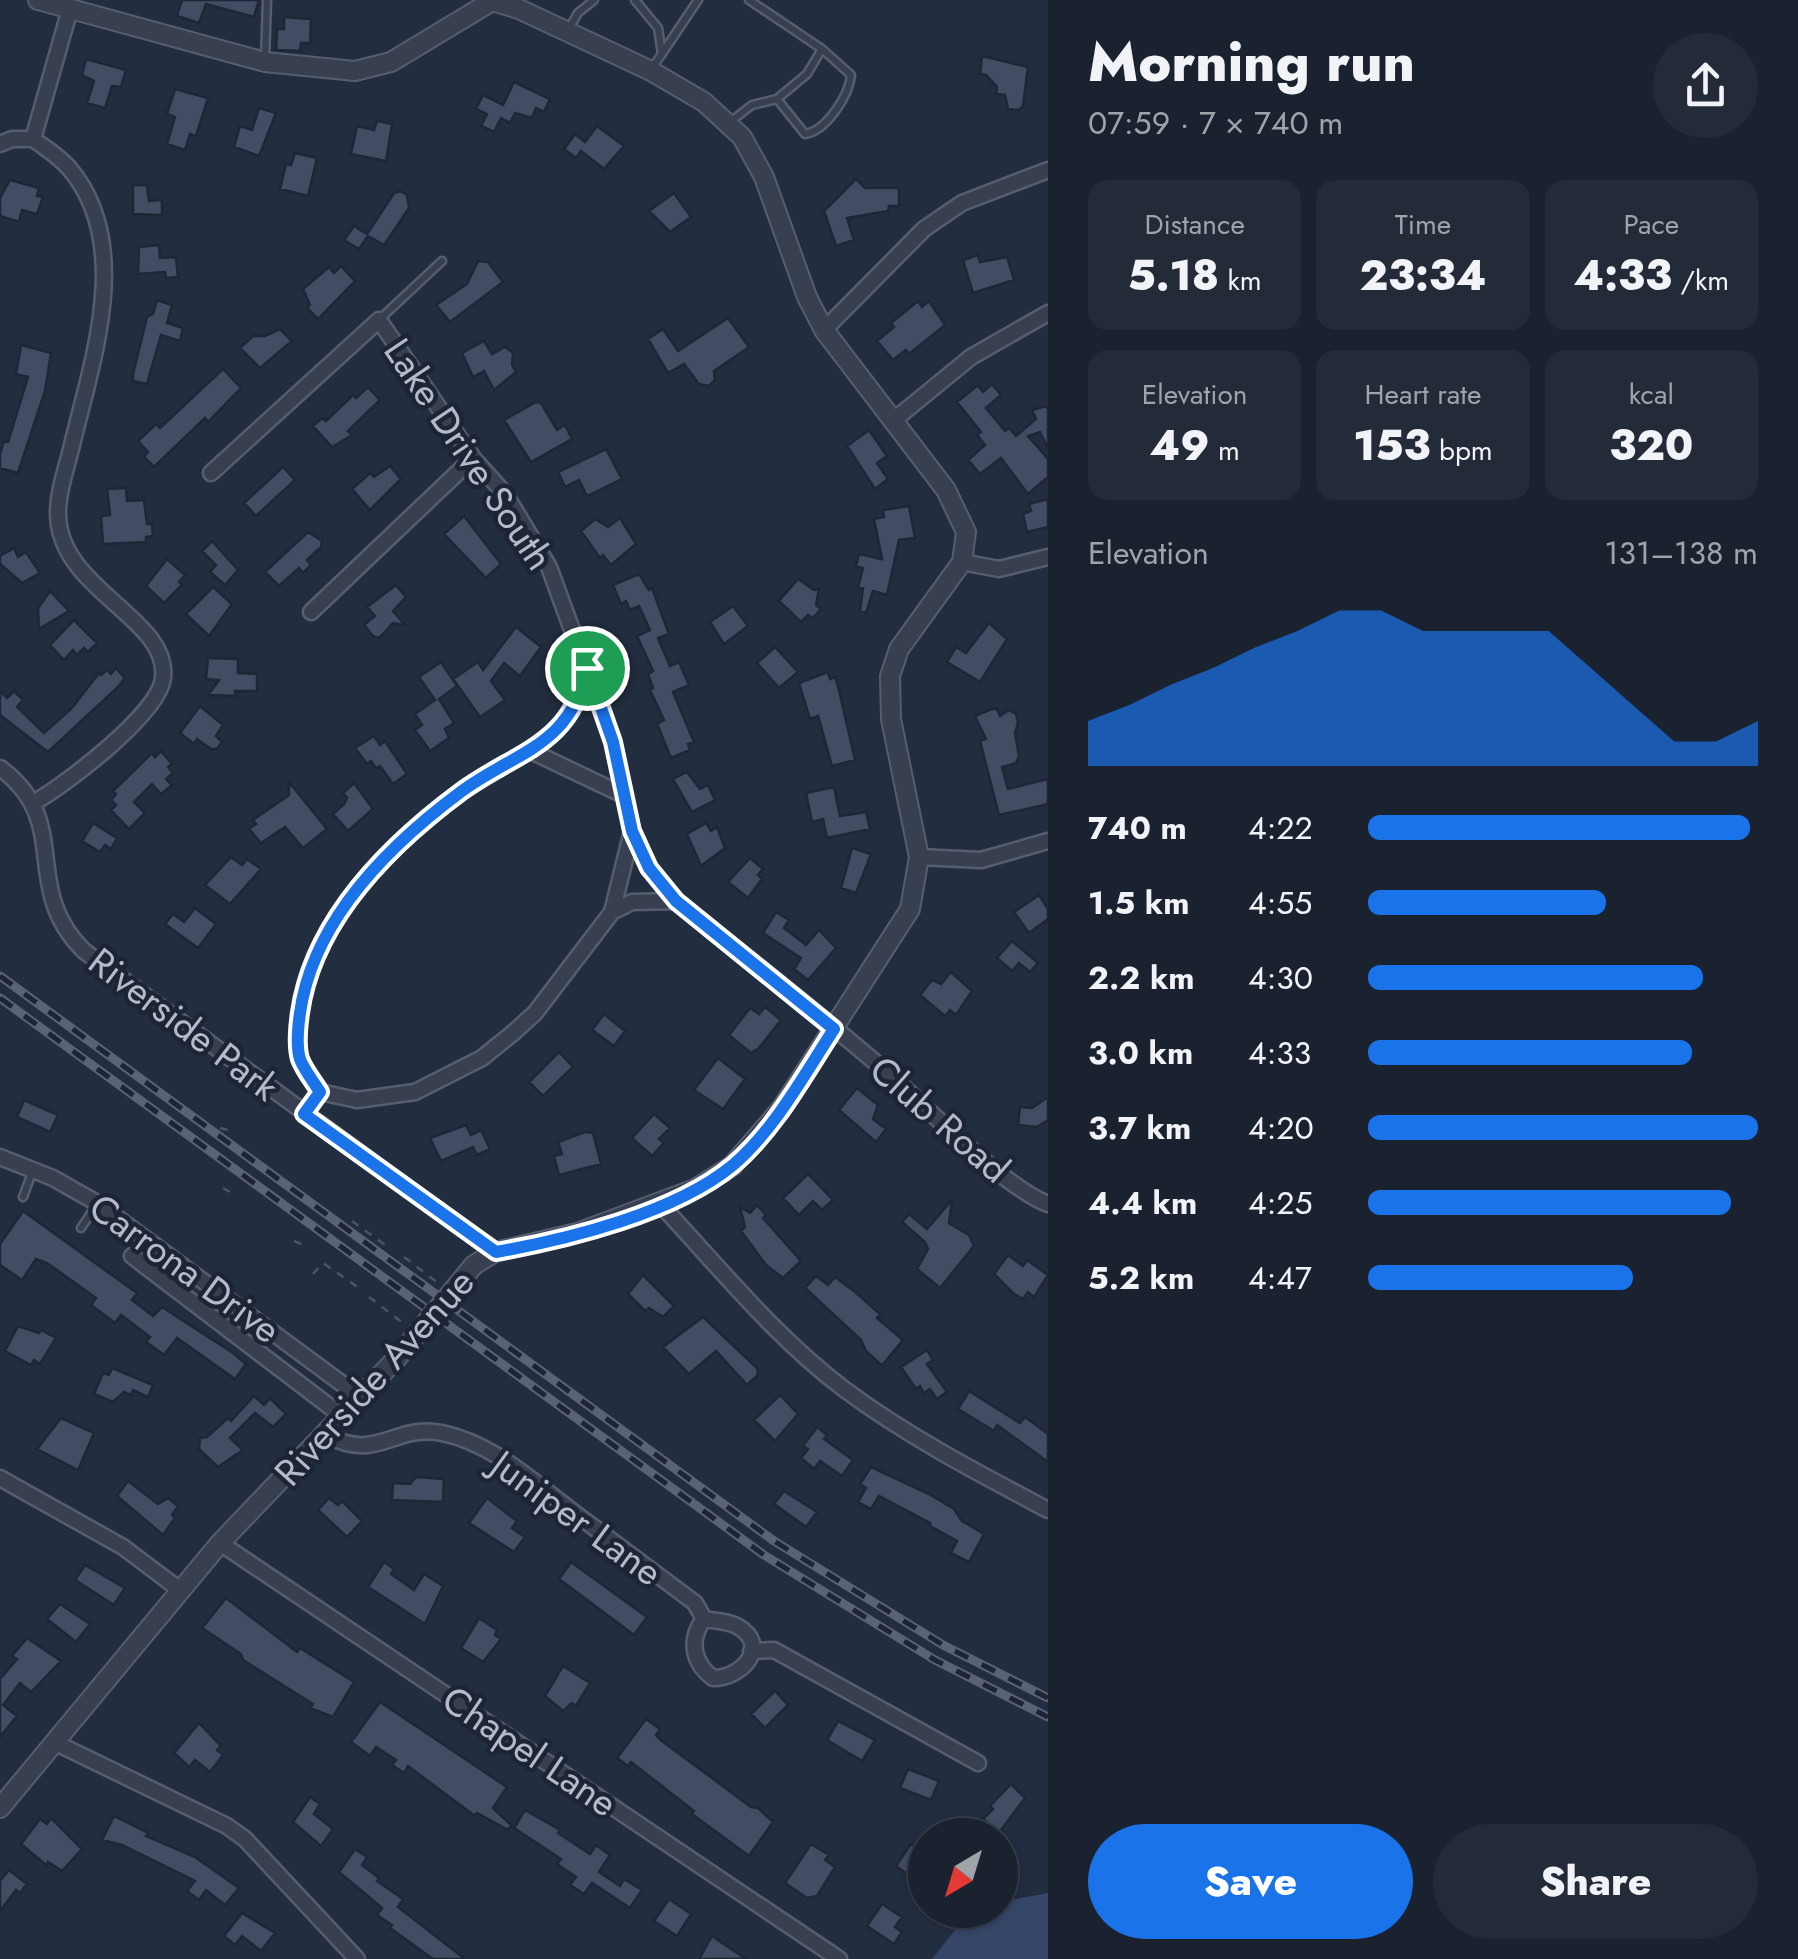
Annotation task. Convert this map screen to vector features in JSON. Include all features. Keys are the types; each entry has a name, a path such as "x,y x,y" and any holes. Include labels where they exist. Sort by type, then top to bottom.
{"street":[{"path":"38,0 265,62 300,68 376,69 493,1 650,71 704,102 742,137 764,178 807,297 824,330 946,490 966,532 962,562 1000,569 1048,557"},
{"path":"34,139 70,9"},
{"path":"0,144 12,139 34,139 68,166 90,204 98,228 104,281 100,326 59,498 59,528 68,556 151,639 164,671 160,690 150,706 74,776 34,802 0,768"},
{"path":"824,330 924,229 962,203 1048,170"},
{"path":"894,420 972,358 1048,313"},
{"path":"211,473 379,320"},
{"name":"Lake Drive South","path":"379,320 473,458 505,494 550,567 613,742 621,794 649,868 676,901 834,1029"},
{"path":"311,612 473,458"},
{"name":"Riverside Avenue","path":"0,1808 220,1543 396,1359 474,1265 496,1252 576,1232 660,1204 708,1181 742,1156 782,1108 910,909 919,857 891,719 890,676 899,649 962,562"},
{"path":"587,668 582,690 569,713 533,752 496,769 433,815 391,850 340,912 303,989 298,1026 300,1058 320,1092 357,1100 382,1099 415,1092 482,1058 535,1012 612,912 632,831"},
{"path":"533,752 621,794"},
{"name":"Riverside Park","path":"34,802 41,822 48,888 69,934 94,959 496,1252"},
{"path":"919,857 981,860 1048,841"},
{"path":"612,912 632,902 676,901"},
{"name":"Club Road","path":"834,1029 983,1157 1034,1198 1048,1204"},
{"path":"304,1114 320,1092"},
{"name":"Carrona Drive","path":"0,1157 98,1203 360,1397"},
{"path":"660,1204 792,1344 841,1387 893,1424 1048,1510"},
{"path":"132,1256 342,1416"},
{"name":"Juniper Lane","path":"324,1434 342,1444 364,1448 422,1431 443,1433 500,1456 695,1603 704,1619 734,1624 743,1631 751,1651 774,1650 978,1763"},
{"path":"0,1478 123,1547 180,1590"},
{"name":"Chapel Lane","path":"220,1543 839,1959"},
{"path":"704,1619 698,1628 694,1656 713,1678 740,1672 749,1663 751,1651"},
{"path":"56,1743 227,1826 246,1839 357,1959"}],"lane":[{"path":"265,62 267,0"},
{"path":"568,32 578,13 594,0"},
{"path":"635,0 658,28 662,55"},
{"path":"650,71 698,0"},
{"path":"749,0 822,49 851,75 840,103 822,126 805,134 777,98"},
{"path":"729,123 752,105 777,98 807,74 822,49"},
{"path":"379,320 442,260"},
{"path":"23,1197 33,1170"},
{"path":"81,1228 98,1203"},
{"path":"254,1348 273,1332"}],"path":[{"path":"220,1128 228,1130"},
{"path":"223,1188 230,1192"},
{"path":"352,1221 388,1247"},
{"path":"294,1242 304,1246"},
{"path":"404,1257 440,1284"},
{"path":"313,1274 324,1262 359,1288"},
{"path":"369,1298 404,1324"}],"water":[{"path":"1048,1893 1048,1959 932,1959 957,1928 1018,1928 1018,1899"}],"building":[{"path":"182,0 259,0 254,17 206,4 199,23 177,16"},
{"path":"284,17 311,19 310,43 301,43 300,51 276,50 277,29 284,29"},
{"path":"982,56 1028,67 1023,106 1019,110 1008,109 1005,95 996,94 997,87 980,74"},
{"path":"86,59 126,70 121,87 112,86 105,108 87,103 94,81 82,75"},
{"path":"514,82 550,99 544,112 536,108 532,118 515,113 510,123 501,118 494,132 481,126 487,114 476,109 483,95 503,105"},
{"path":"175,89 208,98 196,136 190,134 185,150 167,144 175,117 167,114"},
{"path":"259,108 276,113 259,156 234,147 240,126 252,130"},
{"path":"377,121 392,124 386,161 351,154 357,126 374,130"},
{"path":"597,126 624,146 604,169 581,151 576,158 564,149 575,134 585,142"},
{"path":"295,153 317,158 308,196 280,189 286,164 291,165"},
{"path":"856,179 865,188 899,188 899,206 847,218 854,240 836,246 824,211"},
{"path":"10,180 39,188 37,196 43,197 37,214 22,210 19,222 0,216 0,198"},
{"path":"133,185 147,185 149,201 162,200 162,215 133,214"},
{"path":"394,193 407,195 409,208 384,245 368,236 359,249 344,240 354,226 367,234"},
{"path":"674,193 691,217 670,232 649,211"},
{"path":"159,245 160,258 176,257 178,277 166,278 165,272 138,274 139,247"},
{"path":"978,255 980,262 1007,257 1014,280 973,293 963,260"},
{"path":"478,261 488,262 503,282 450,322 436,305 467,284"},
{"path":"341,266 355,281 318,319 307,308 310,305 303,289 329,267 334,273"},
{"path":"157,300 172,305 167,323 183,328 180,341 161,335 147,384 133,381 133,374 147,317 153,314"},
{"path":"918,301 922,307 929,301 945,325 909,354 906,350 893,360 877,341 894,327 891,323"},
{"path":"728,318 749,347 714,371 715,380 709,386 699,384 684,364 668,373 648,339 663,329 678,351"},
{"path":"280,329 292,341 260,368 240,348 253,336 265,336"},
{"path":"484,341 492,354 505,347 513,353 516,372 494,390 484,371 473,377 462,353"},
{"path":"21,345 51,353 45,391 18,473 0,468 0,454 4,441 8,442 28,377 16,374"},
{"path":"223,369 241,388 154,467 144,457 148,452 138,441 156,424 160,428"},
{"path":"992,384 1001,395 986,408 1005,431 1009,428 1016,436 1036,419 1032,410 1046,406 1048,409 1048,449 1040,432 1028,436 1048,459 1048,477 1028,494 1001,458 980,474 968,460 985,445 977,435 981,432 957,402 978,385 983,392"},
{"path":"368,387 380,400 348,431 352,435 332,447 313,426 322,418 326,421 353,395 356,398"},
{"path":"541,403 557,430 565,425 572,439 531,462 504,420"},
{"path":"869,430 887,456 877,463 888,479 875,489 847,446"},
{"path":"606,449 622,479 587,496 579,480 565,487 558,472"},
{"path":"390,466 401,479 370,510 352,489 370,473 374,477"},
{"path":"283,467 295,480 256,516 244,503"},
{"path":"126,488 127,501 144,500 153,536 146,537 146,542 103,544 101,516 110,515 107,489"},
{"path":"1048,499 1048,527 1027,532 1023,514 1031,511 1029,504"},
{"path":"909,506 915,538 899,540 887,595 873,591 866,613 860,611 863,588 858,587 863,568 856,566 859,554 882,559 874,519 884,517 883,510"},
{"path":"464,516 501,564 486,578 444,534"},
{"path":"620,518 636,544 611,565 603,555 600,558 581,531 595,519 608,527"},
{"path":"308,532 322,541 321,547 307,560 311,565 303,573 299,568 279,586 265,572"},
{"path":"212,541 238,570 225,585 210,572 216,565 202,551"},
{"path":"14,548 18,557 26,552 40,573 22,583 0,564 0,556"},
{"path":"167,559 185,575 179,582 182,585 164,603 146,586"},
{"path":"639,574 649,590 652,588 669,634 658,638 670,666 679,662 689,685 673,692 694,742 688,744 690,750 671,758 657,724 664,720 650,690 653,688 648,674 653,671 637,636 650,630 639,606 630,610 626,601 621,604 613,585"},
{"path":"798,579 814,590 819,589 816,605 821,609 813,618 808,615 801,622 779,601"},
{"path":"396,585 406,597 393,611 405,625 393,623 379,638 373,636 364,625 375,616 367,607"},
{"path":"213,587 232,604 209,636 186,614"},
{"path":"50,591 69,611 39,629 38,608"},
{"path":"733,606 748,626 724,644 710,622"},
{"path":"74,620 97,643 88,652 84,648 77,655 73,650 64,660 50,645"},
{"path":"989,623 1007,639 980,682 947,662 956,647 966,653"},
{"path":"516,627 541,647 520,676 504,663 491,681 505,700 480,717 453,679 478,662 483,670"},
{"path":"775,647 798,672 779,688 757,663"},
{"path":"208,658 238,659 238,673 257,674 257,691 235,691 235,696 208,695 219,680 206,679"},
{"path":"441,662 457,686 439,699 454,723 445,729 449,738 430,751 415,730 422,725 415,714 435,700 419,677"},
{"path":"116,668 125,678 118,687 48,752 0,715 0,691 7,698 14,691 23,700 17,707 44,733 72,708 99,673 107,670 111,674"},
{"path":"828,672 830,679 835,677 839,690 855,760 832,766 818,716 810,719 799,683"},
{"path":"200,706 223,725 216,736 222,742 217,749 197,739 194,744 180,733"},
{"path":"997,709 1000,716 1009,710 1016,714 1018,723 1015,733 1019,756 1016,763 1002,767 1008,789 1048,779 1048,804 999,815 980,741 986,739 975,716"},
{"path":"374,736 380,745 385,741 407,774 393,784 380,766 376,768 371,761 367,764 355,748"},
{"path":"161,751 172,764 168,767 173,773 166,779 172,785 161,794 152,784 134,802 145,813 129,829 111,810 116,805 111,800 116,794 113,791 152,753 155,757"},
{"path":"687,772 700,789 708,785 715,800 692,812 673,779"},
{"path":"289,782 327,829 303,848 285,827 261,843 249,829 256,824 253,820 289,795"},
{"path":"354,783 373,809 348,831 333,814 347,798 343,793"},
{"path":"834,787 840,816 866,812 870,829 827,838 823,819 812,822 806,793"},
{"path":"93,823 117,838 111,849 105,845 100,852 82,841"},
{"path":"706,823 711,831 717,827 725,848 701,866 687,834"},
{"path":"852,848 871,854 856,893 841,888"},
{"path":"231,857 242,865 247,859 261,869 230,904 205,885"},
{"path":"750,858 763,869 758,875 762,879 748,898 728,882"},
{"path":"1039,895 1048,909 1048,919 1029,933 1014,912"},
{"path":"195,908 216,924 198,948 165,924 173,914 184,922"},
{"path":"776,912 789,920 784,928 806,945 819,930 836,948 808,980 794,969 801,958 763,933"},
{"path":"1012,941 1038,963 1030,972 1019,963 1012,971 997,958"},
{"path":"951,972 972,991 956,1015 950,1010 945,1016 920,995 932,980 941,984"},
{"path":"765,1007 781,1020 751,1053 729,1035 750,1008 759,1014"},
{"path":"604,1014 625,1031 614,1046 592,1030"},
{"path":"559,1052 573,1067 543,1096 529,1082"},
{"path":"718,1058 745,1079 723,1109 694,1090"},
{"path":"857,1088 878,1105 873,1119 886,1129 876,1142 839,1110"},
{"path":"1048,1097 1048,1120 1037,1127 1018,1125 1020,1107 1032,1108"},
{"path":"24,1100 58,1115 50,1132 17,1117"},
{"path":"654,1114 670,1128 659,1139 664,1143 652,1156 632,1138"},
{"path":"466,1125 471,1135 481,1130 490,1149 477,1155 473,1147 441,1161 430,1138"},
{"path":"593,1133 601,1164 559,1175 554,1156 562,1154 558,1142"},
{"path":"808,1174 833,1200 822,1210 813,1201 799,1215 783,1198"},
{"path":"952,1200 949,1223 969,1235 974,1246 940,1288 917,1269 928,1249 902,1222 909,1214 927,1229"},
{"path":"757,1205 766,1215 763,1218 801,1261 783,1278 766,1265 741,1231 745,1227 740,1207 750,1213"},
{"path":"23,1211 137,1293 132,1300 153,1316 162,1307 233,1353 246,1364 235,1379 177,1338 164,1355 146,1342 150,1337 121,1315 115,1323 91,1305 96,1298 47,1263 36,1259 22,1280 0,1265 0,1244"},
{"path":"1008,1255 1023,1266 1027,1260 1048,1275 1034,1297 1028,1292 1023,1299 1014,1294 994,1274"},
{"path":"643,1275 674,1306 663,1317 649,1308 645,1311 628,1294"},
{"path":"816,1276 828,1285 835,1277 880,1314 877,1318 903,1340 884,1363 881,1365 866,1351 861,1340 805,1288"},
{"path":"703,1317 757,1368 758,1375 747,1385 716,1351 689,1374 663,1347"},
{"path":"18,1326 39,1333 41,1330 56,1338 40,1364 34,1360 31,1365 5,1351"},
{"path":"927,1350 933,1360 927,1364 947,1392 937,1399 930,1389 924,1393 920,1386 916,1389 901,1367"},
{"path":"112,1368 153,1385 148,1397 133,1390 131,1395 124,1392 113,1402 94,1394 103,1373 109,1375"},
{"path":"969,1391 1020,1423 1025,1417 1048,1434 1048,1462 997,1425 994,1431 958,1409"},
{"path":"780,1395 798,1414 775,1441 754,1420"},
{"path":"254,1396 264,1405 270,1398 286,1414 273,1427 255,1413 230,1438 243,1450 218,1467 199,1449 200,1438 207,1437 228,1418 231,1421"},
{"path":"61,1418 94,1433 78,1470 37,1449"},
{"path":"817,1427 827,1435 824,1439 853,1460 842,1476 820,1461 814,1469 801,1458 808,1449 803,1446"},
{"path":"871,1467 929,1494 984,1534 969,1562 951,1553 957,1541 930,1523 879,1496 871,1509 858,1502 866,1488 860,1484"},
{"path":"416,1477 444,1479 443,1502 392,1500 393,1483 410,1484"},
{"path":"128,1481 158,1504 168,1498 178,1506 163,1535 117,1496"},
{"path":"784,1491 817,1512 806,1527 774,1504"},
{"path":"329,1498 338,1505 342,1501 362,1521 347,1537 318,1510"},
{"path":"487,1498 517,1521 512,1528 525,1537 514,1552 469,1523"},
{"path":"384,1562 394,1569 391,1574 414,1590 424,1574 443,1586 425,1624 368,1587"},
{"path":"571,1562 647,1617 634,1635 559,1579"},
{"path":"85,1565 125,1588 114,1605 75,1580"},
{"path":"226,1598 297,1652 300,1648 354,1682 333,1717 310,1708 313,1704 243,1660 241,1654 202,1628"},
{"path":"60,1604 90,1624 76,1642 47,1619"},
{"path":"479,1618 497,1630 495,1635 501,1639 483,1662 461,1648"},
{"path":"27,1638 61,1661 31,1692 20,1683 3,1705 17,1716 0,1737 0,1679 17,1659 12,1656"},
{"path":"563,1666 590,1683 576,1706 572,1703 563,1711 545,1696"},
{"path":"775,1691 788,1705 765,1728 751,1714"},
{"path":"380,1702 507,1787 493,1808 511,1825 508,1830 477,1813 475,1816 408,1766 404,1773 392,1765 396,1760 376,1747 370,1756 351,1742"},
{"path":"646,1719 660,1729 656,1735 662,1741 773,1822 749,1856 631,1762 628,1766 617,1758"},
{"path":"838,1721 875,1740 862,1761 827,1740"},
{"path":"199,1723 221,1746 217,1750 223,1755 210,1772 195,1760 189,1767 174,1753"},
{"path":"908,1769 939,1781 931,1800 900,1788"},
{"path":"1011,1784 1025,1798 1010,1818 984,1818 993,1809 990,1806"},
{"path":"310,1797 320,1804 314,1814 333,1829 321,1846 293,1822"},
{"path":"525,1810 560,1830 558,1833 590,1854 596,1845 610,1855 599,1872 620,1886 624,1879 642,1890 630,1908 592,1883 584,1894 570,1885 576,1877 557,1864 561,1859 514,1828"},
{"path":"114,1816 148,1833 146,1836 195,1857 239,1888 225,1905 206,1890 199,1900 187,1891 195,1881 122,1845 102,1840"},
{"path":"51,1818 82,1849 62,1871 48,1862 46,1865 21,1844 40,1819 47,1824"},
{"path":"811,1844 829,1855 825,1860 835,1867 817,1896 807,1898 785,1883"},
{"path":"908,1848 908,1875 896,1866"},
{"path":"355,1849 367,1857 362,1865 379,1878 377,1881 403,1899 398,1907 465,1959 433,1959 377,1915 382,1908 339,1872"},
{"path":"9,1870 27,1884 20,1893 16,1890 0,1911 0,1881"},
{"path":"669,1899 691,1914 677,1936 654,1921"},
{"path":"882,1904 902,1917 895,1927 902,1932 894,1944 867,1926"},
{"path":"242,1913 275,1933 261,1951 242,1936 235,1945 224,1936"},
{"path":"712,1936 746,1959 699,1959"}],"railway":[{"path":"0,976 774,1541 943,1645 1048,1698"},
{"path":"0,998 764,1555 935,1660 1048,1717"}],"route":[{"path":"587,668 613,742 621,794 632,831 649,868 676,901 834,1029 782,1108 732,1166 677,1198 628,1216 496,1252 304,1114 320,1092 300,1058 298,1026 303,989 340,912 369,874 391,850 463,790 533,752 569,713 582,690 587,668"}]}
